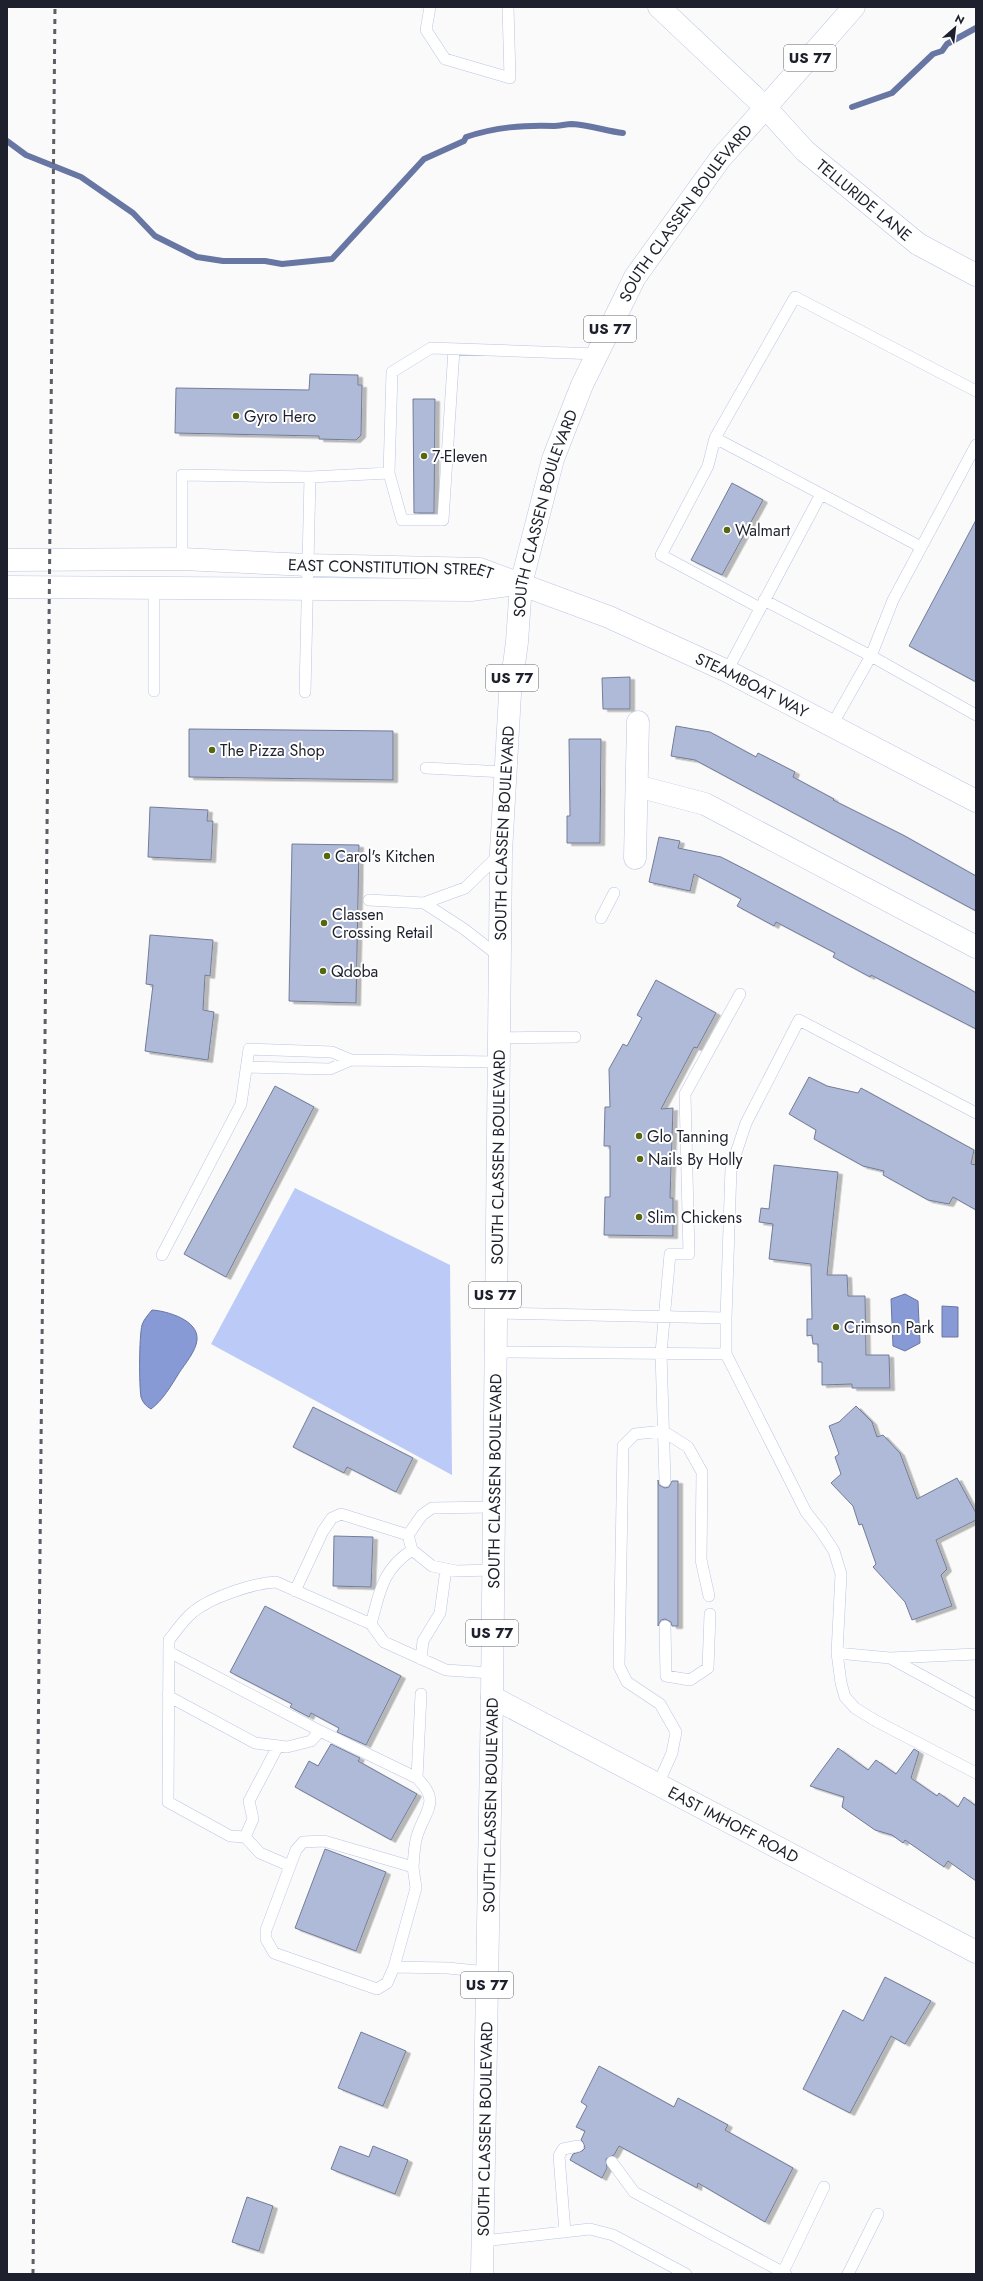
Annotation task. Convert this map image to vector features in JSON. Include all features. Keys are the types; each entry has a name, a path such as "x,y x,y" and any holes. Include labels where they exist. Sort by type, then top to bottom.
{"main road":[{"name":"TELLURIDE LANE","path":"659,7 766,108 805,151 918,244 976,275"},
{"name":"US 77","path":"766,108 854,7"},
{"name":"SOUTH CLASSEN BOULEVARD","path":"482,2274 492,1697 492,1507 501,852 510,694 517,642 521,584 553,459 582,385 635,277 720,159 766,108"},
{"name":"EAST CONSTITUTION STREET","path":"7,560 182,559 308,565 480,569 521,584"},
{"name":"EAST CONSTITUTION STREET","path":"7,587 471,590 521,584"},
{"name":"STEAMBOAT WAY","path":"521,584 609,617 727,671 976,800"},
{"path":"635,858 638,722"},
{"path":"637,786 705,804 976,947"},
{"name":"EAST IMHOFF ROAD","path":"492,1697 976,1952"}],"lane":[{"path":"430,7 426,30 445,59 510,78 508,7"},
{"path":"976,391 795,297 716,438 708,466 661,555 871,656 976,715"},
{"path":"454,349 443,520 402,520 389,473 392,372 431,348 598,354"},
{"path":"716,438 921,547"},
{"path":"832,725 871,656 892,600 976,445"},
{"path":"182,559 182,475 310,477 389,473"},
{"path":"305,692 310,477"},
{"path":"727,671 821,494"},
{"path":"154,588 154,691"},
{"path":"426,768 505,772"},
{"path":"369,900 424,903 466,888 501,852"},
{"path":"601,918 614,893"},
{"path":"424,903 464,929 500,957"},
{"path":"665,1481 661,1354 670,1254 689,1254 685,1094 740,994"},
{"path":"976,1113 799,1020 746,1123 731,1168 726,1318 726,1354 806,1512 834,1551 841,1574 837,1653 841,1683 845,1697 855,1708 976,1773"},
{"path":"498,1038 575,1037"},
{"path":"162,1255 240,1104 249,1049 332,1052 351,1060 498,1062"},
{"path":"247,1067 330,1069 351,1060"},
{"path":"495,1313 726,1318"},
{"path":"494,1352 726,1354"},
{"path":"658,1784 672,1753 676,1732 660,1704 627,1682 619,1666 623,1446 635,1434 663,1431 688,1447 702,1472 702,1560 709,1596"},
{"path":"492,1507 432,1508 422,1515 408,1535 412,1550 432,1566 456,1571 492,1570"},
{"path":"295,1591 323,1531 332,1518 341,1514 408,1535"},
{"path":"371,1624 386,1574 402,1557 412,1550"},
{"path":"421,1659 423,1641 440,1613 446,1569"},
{"path":"290,1866 260,1853 245,1837 230,1836 168,1802 169,1640 194,1611 233,1592 266,1583 276,1582 371,1624 384,1642 446,1670 491,1673"},
{"path":"665,1626 666,1676 690,1680 708,1668 710,1614"},
{"path":"169,1652 320,1731 417,1778 428,1789 431,1797 427,1814 417,1834 413,1867 416,1888 394,1967 387,1982 377,1989 274,1953 266,1940 266,1930 296,1850 303,1842 313,1840 324,1841 413,1867"},
{"path":"837,1653 890,1658 976,1654"},
{"path":"890,1658 976,1705"},
{"path":"417,1778 421,1694"},
{"path":"168,1696 255,1743 288,1747 311,1741 320,1731"},
{"path":"245,1837 253,1819 249,1801 278,1746"},
{"path":"394,1967 448,1968 487,1972"},
{"path":"565,2232 559,2156 563,2149 578,2146"},
{"path":"612,2162 634,2192 784,2273 824,2187"},
{"path":"848,2274 878,2214"},
{"path":"483,2241 590,2229 613,2235 686,2274"}],"shaded area":[{"path":"295,1188 450,1265 452,1475 211,1344"},
{"path":"905,1294 918,1301 920,1343 905,1351 893,1346 891,1299"},
{"path":"942,1306 958,1307 958,1337 942,1337"},
{"path":"152,1310 166,1312 188,1322 196,1333 197,1340 187,1362 170,1388 151,1409 145,1404 141,1397 140,1340 142,1325"}],"building":[{"path":"310,374 358,375 358,385 362,385 361,435 356,440 319,439 319,436 175,433 176,388 309,390"},
{"name":"7-Eleven","path":"413,399 435,399 434,513 414,513"},
{"name":"Walmart","path":"732,483 763,500 722,575 691,560"},
{"path":"976,520 976,682 909,646"},
{"path":"630,677 630,709 603,709 602,678"},
{"path":"676,726 710,732 756,757 758,753 795,772 793,777 834,799 833,800 903,835 976,876 976,911 695,760 671,756"},
{"path":"189,729 393,731 393,780 189,777"},
{"path":"569,739 601,739 600,843 567,843 567,816 570,816"},
{"path":"150,807 208,810 207,821 213,821 211,860 148,857"},
{"path":"659,837 680,841 678,848 721,857 968,988 976,993 976,1029 871,975 870,977 833,957 835,953 776,922 774,926 737,906 741,899 694,874 690,891 649,882"},
{"name":"Classen Crossing Retail","path":"292,844 359,845 356,1003 289,1001"},
{"path":"150,935 213,940 210,976 205,975 203,1010 214,1012 208,1060 145,1051 153,985 146,984"},
{"path":"656,980 716,1013 697,1048 694,1047 661,1109 673,1108 670,1198 673,1198 673,1236 604,1235 605,1197 610,1197 610,1146 604,1146 605,1107 610,1107 609,1069 623,1044 627,1046 642,1018 637,1015"},
{"path":"809,1077 827,1086 858,1093 861,1088 974,1150 971,1164 976,1165 976,1210 953,1197 949,1204 928,1200 883,1175 884,1171 863,1166 814,1139 816,1130 789,1114"},
{"path":"275,1086 314,1107 226,1277 184,1254"},
{"path":"774,1165 838,1172 827,1275 847,1275 848,1296 865,1296 866,1355 889,1355 890,1388 852,1388 852,1384 822,1385 822,1362 818,1362 818,1344 813,1344 812,1335 807,1336 807,1319 812,1319 811,1264 769,1259 773,1224 759,1222 761,1208 769,1209"},
{"path":"856,1406 872,1422 877,1437 883,1435 900,1453 917,1499 957,1478 976,1513 976,1520 936,1540 947,1569 941,1575 952,1606 912,1620 905,1602 873,1567 876,1564 862,1524 859,1525 853,1506 831,1483 841,1474 835,1457 839,1454 829,1426 839,1422"},
{"path":"313,1407 413,1458 396,1492 347,1467 344,1473 293,1447"},
{"path":"658,1480 659,1485 665,1488 669,1487 672,1481 678,1481 678,1626 672,1626 671,1622 665,1619 661,1620 658,1626"},
{"path":"334,1536 373,1537 371,1587 333,1586"},
{"path":"265,1606 401,1676 366,1745 337,1732 339,1728 311,1713 309,1717 290,1707 292,1704 230,1672"},
{"path":"331,1744 360,1758 358,1761 417,1794 391,1840 295,1787 309,1761 318,1766"},
{"path":"838,1748 868,1770 876,1760 896,1774 914,1749 919,1752 911,1778 937,1796 939,1793 958,1807 964,1797 976,1806 976,1881 948,1861 944,1867 905,1840 903,1843 892,1835 875,1830 842,1807 844,1797 810,1786"},
{"path":"325,1849 386,1872 356,1951 295,1928"},
{"path":"885,1977 931,2001 905,2044 891,2036 850,2113 803,2089 843,2010 863,2021"},
{"path":"361,2032 406,2051 383,2106 338,2088"},
{"path":"599,2066 674,2107 678,2098 728,2125 725,2130 793,2168 765,2222 698,2183 697,2188 619,2146 614,2155 606,2159 607,2168 602,2178 570,2160 573,2154 582,2151 585,2148 581,2140 585,2131 576,2127 587,2106 581,2102"},
{"path":"340,2146 369,2157 373,2146 408,2160 395,2194 331,2169"},
{"path":"247,2197 273,2206 259,2251 232,2242"}],"waterway":[{"path":"852,107 892,93 933,54 942,51 947,44 976,28"},
{"path":"7,141 26,155 81,177 133,213 155,236 197,257 223,261 265,261 282,264 332,259 424,159 464,141 466,137 510,127 556,126 572,124 623,133"}],"railway":[{"path":"33,2274 55,7"}],"place":[{"name":"Gyro Hero","path":"236,416"},
{"name":"7-Eleven","path":"424,456"},
{"name":"Walmart","path":"727,530"},
{"name":"The Pizza Shop","path":"212,750"},
{"name":"Carol's Kitchen","path":"327,856"},
{"name":"Classen Crossing Retail","path":"324,923"},
{"name":"Qdoba","path":"323,971"},
{"name":"Glo Tanning","path":"639,1136"},
{"name":"Nails By Holly","path":"640,1159"},
{"name":"Slim Chickens","path":"639,1217"},
{"name":"Crimson Park","path":"836,1327"}]}
